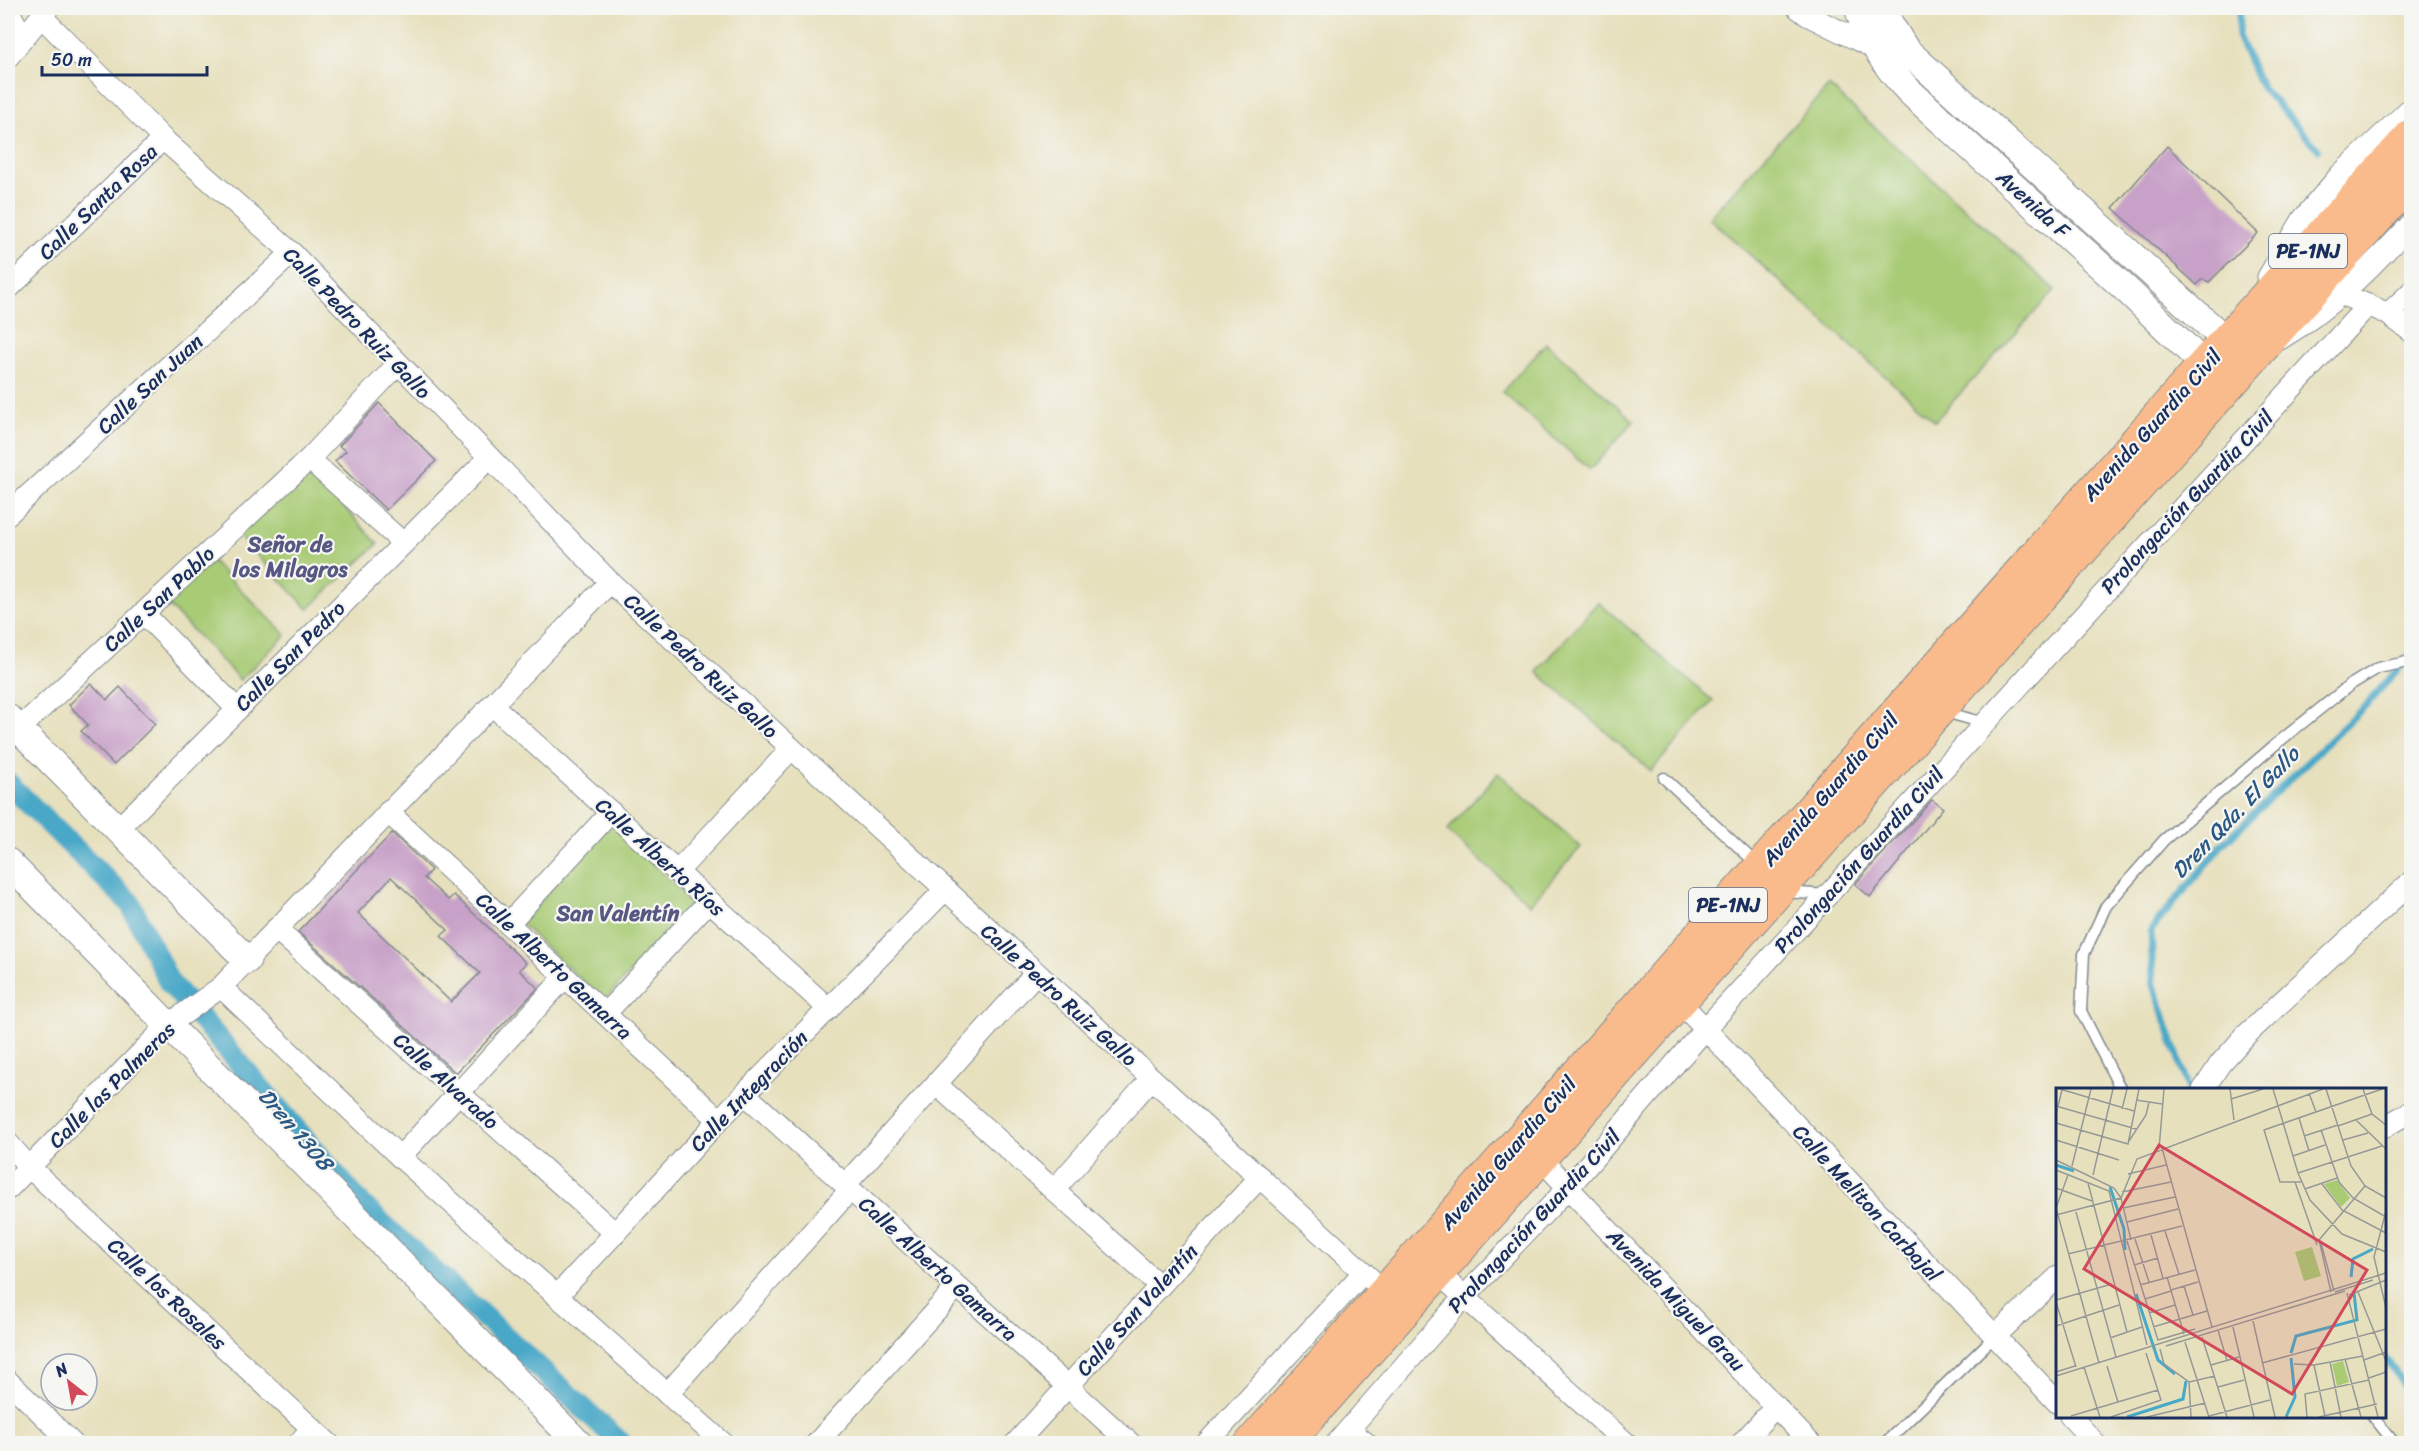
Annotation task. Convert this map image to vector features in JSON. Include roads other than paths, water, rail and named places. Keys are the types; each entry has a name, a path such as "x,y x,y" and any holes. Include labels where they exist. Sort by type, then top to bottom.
{"highway":[{"name":"Avenida Guardia Civil","path":"1285,1443 1679,1001 1769,879 2242,347 2412,135"},
{"name":"Avenida Guardia Civil","path":"2242,347 2412,179"},
{"name":"Avenida Guardia Civil","path":"1251,1443 1374,1282 1769,879 1939,710 2216,376"}],"street":[{"path":"1798,8 1807,15 1888,45"},
{"name":"Avenida F","path":"1858,8 1888,45 2242,347"},
{"name":"Avenida F","path":"1880,8 1888,45 1886,65 1909,91 2130,293 2216,376"},
{"path":"8,10 23,37"},
{"path":"8,57 45,12"},
{"name":"Calle Pedro Ruiz Gallo","path":"45,12 163,140 292,253 488,459 610,582 790,750 1374,1282"},
{"path":"2242,347 2303,219 2340,175 2412,107"},
{"name":"Calle Santa Rosa","path":"8,289 163,140"},
{"path":"2242,347 2304,325 2368,270 2412,223"},
{"name":"Calle San Juan","path":"8,514 292,253"},
{"path":"2388,314 2412,291"},
{"path":"2340,294 2388,314 2412,332"},
{"name":"Prolongación Guardia Civil","path":"1343,1436 1464,1297 1568,1188 1705,1029 2368,305"},
{"name":"Calle San Pablo","path":"13,723 143,613 309,459 398,364"},
{"path":"309,459 402,542"},
{"name":"Calle San Pedro","path":"118,830 402,542 488,459"},
{"name":"Calle las Palmeras","path":"8,1189 168,1025 221,987 610,582"},
{"path":"143,613 237,709"},
{"name":"Calle Alberto Ríos","path":"492,705 829,1009"},
{"path":"13,723 247,960"},
{"path":"677,872 790,750"},
{"path":"508,924 611,812"},
{"name":"Calle Alberto Gamarra","path":"388,813 719,1120"},
{"path":"8,862 579,1443"},
{"path":"2204,1088 2240,1042 2412,881"},
{"name":"Calle Integración","path":"557,1296 719,1120 945,890"},
{"path":"605,1014 709,901"},
{"name":"Calle Alvarado","path":"276,929 615,1233"},
{"path":"667,1394 936,1084 1036,973"},
{"path":"399,1157 565,977"},
{"path":"221,987 399,1157 724,1443"},
{"name":"Calle Meliton Carbajal","path":"1679,1001 2056,1401"},
{"path":"1054,1190 1151,1078"},
{"path":"936,1084 1160,1286"},
{"name":"Calle Alberto Gamarra","path":"745,1094 1131,1443"},
{"path":"2386,1126 2412,1112"},
{"name":"Calle los Rosales","path":"8,1143 30,1168 305,1436 329,1443"},
{"name":"Avenida Miguel Grau","path":"1540,1158 1811,1443"},
{"name":"Calle San Valentín","path":"1015,1443 1260,1177"},
{"path":"1437,1272 1626,1443"},
{"path":"1994,1337 2056,1279"},
{"path":"1206,1443 1374,1282"},
{"path":"816,1443 957,1287"},
{"path":"8,1381 73,1443"},
{"path":"1741,1443 1776,1406"},
{"path":"2072,1418 2096,1443"},
{"path":"1343,1436 1367,1443"}],"lane":[{"path":"2120,1088 2081,1011 2084,954 2106,906 2164,840 2295,729 2350,685 2378,668 2412,661"},
{"path":"1939,710 1984,723"},
{"path":"1664,778 1769,879 1827,895"},
{"path":"1884,1443 1994,1337"},
{"path":"2375,1418 2395,1443"}],"waterway":[{"name":"Dren Qda. El Gallo","path":"2240,8 2238,36 2262,88 2318,149"},
{"name":"Dren Qda. El Gallo","path":"2188,1088 2153,982 2151,930 2222,845 2367,704 2412,653"},
{"name":"Dren 1308","path":"8,783 130,903 169,982 359,1202 622,1444"},
{"name":"Dren Qda. El Gallo","path":"2386,1359 2412,1396"}],"district":[{"name":"Señor de los Milagros","path":"290,556"},
{"name":"San Valentín","path":"618,913"}]}
